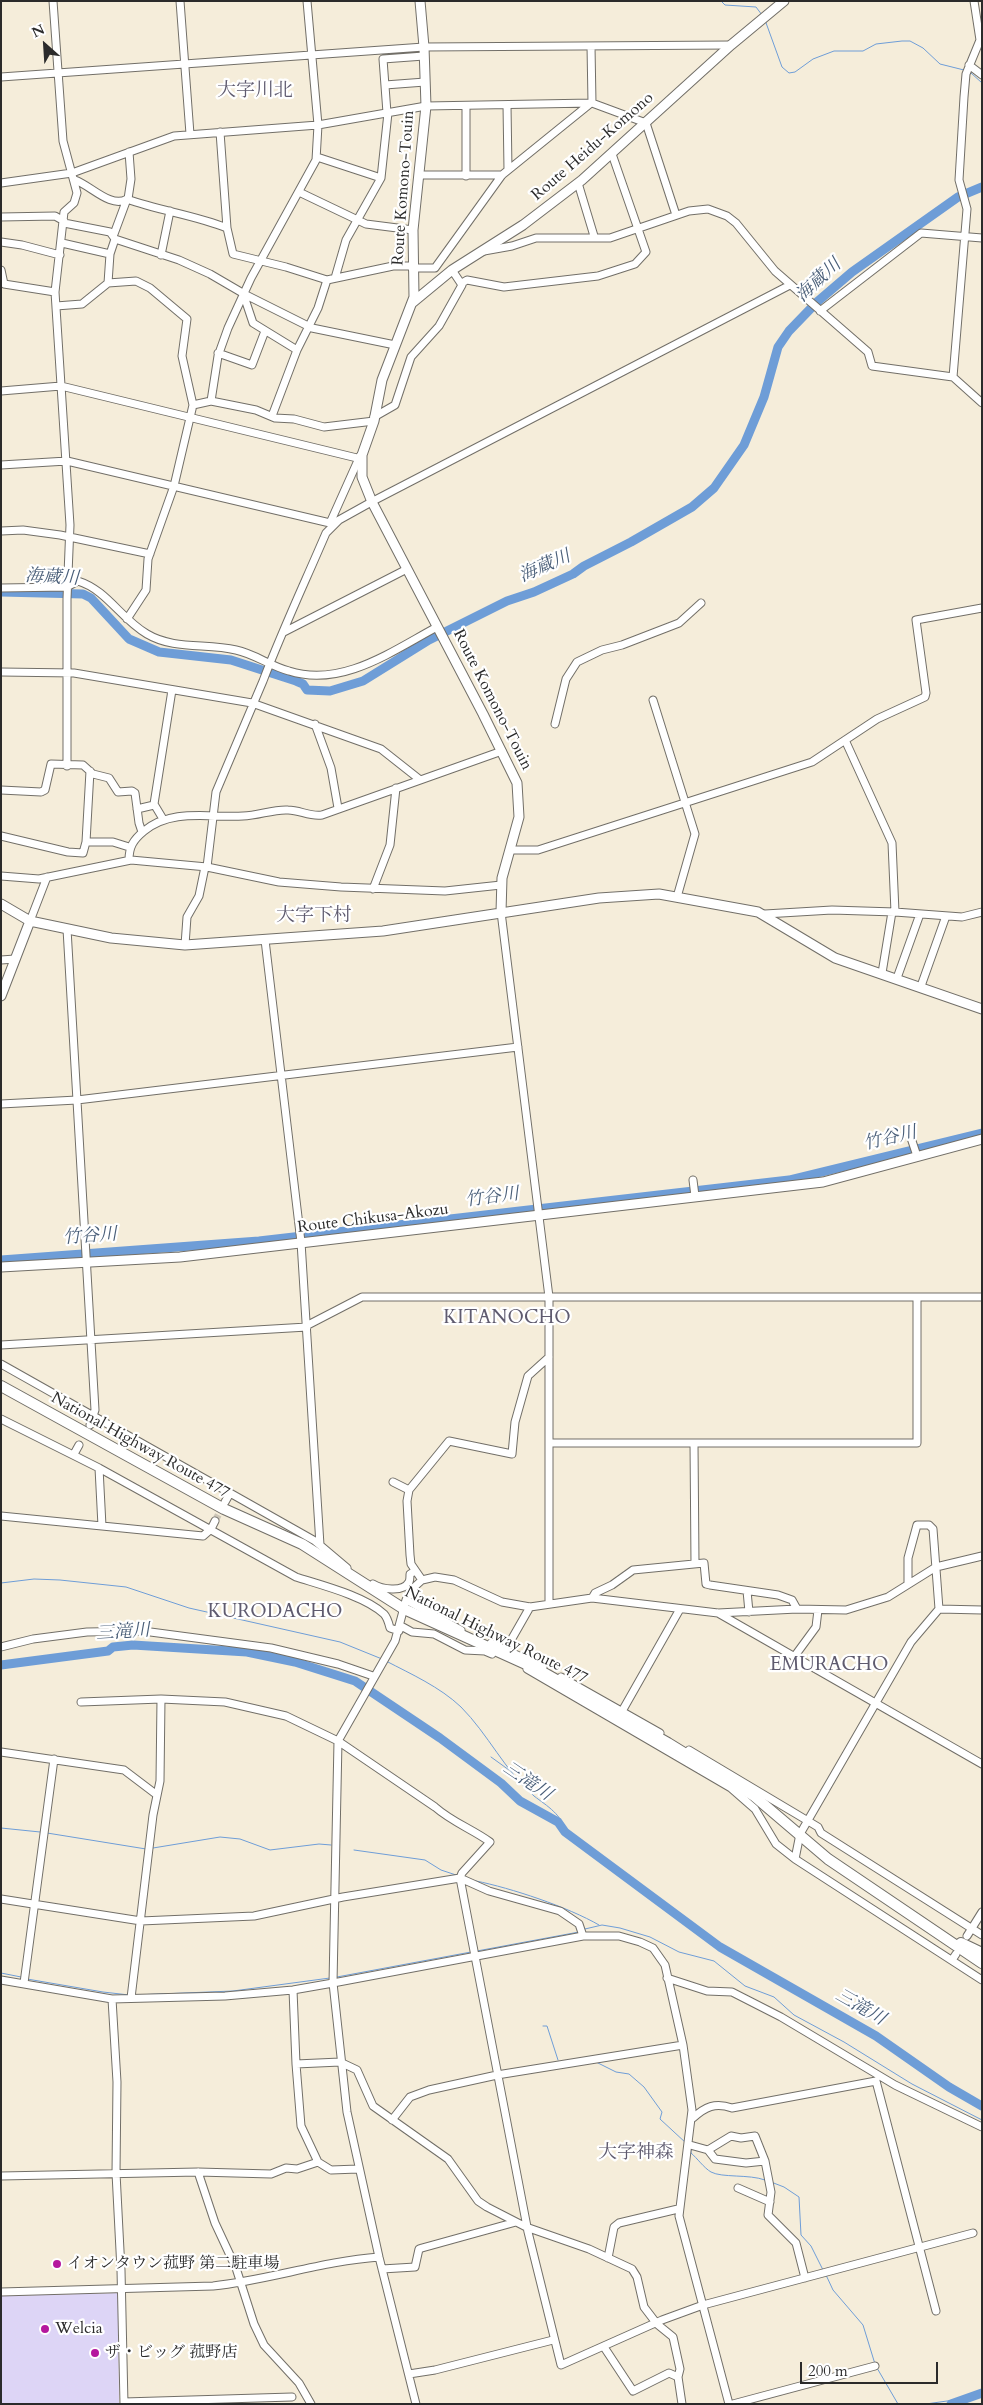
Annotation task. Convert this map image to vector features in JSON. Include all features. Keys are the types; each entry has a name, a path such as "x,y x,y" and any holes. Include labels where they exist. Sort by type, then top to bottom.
{"highway":[{"path":"1,1382 56,1417"},
{"name":"National Highway Route 477","path":"1,1386 224,1509 302,1544 405,1605 539,1670 621,1713 754,1796 828,1859 890,1903 982,1963"},
{"path":"1,1394 56,1417"},
{"path":"890,1903 982,1953"},
{"path":"922,1924 982,1968"}],"main road":[{"name":"Route Komono-Touin","path":"420,1 426,106 413,230 412,303 382,380 374,419 360,457 362,478 372,502 517,783 520,801 519,817 501,885 502,912"},
{"name":"Route Heidu-Komono","path":"412,303 452,270 523,226 578,183 731,45 784,1"},
{"path":"1,904 30,921 127,940 184,945 383,931 624,895 659,894 765,914 821,951 843,961 921,986 982,1009"},
{"path":"1,996 30,921"},
{"name":"Route Chikusa-Akozu","path":"1,1267 180,1257 538,1213 823,1182 982,1139"}],"street":[{"path":"53,1 63,141 75,180 77,197 74,203 65,210 55,292 67,461 69,538 67,587 67,766"},
{"path":"180,1 190,134"},
{"path":"211,401 218,353 261,261 317,157 318,125 307,1"},
{"path":"953,377 967,209 960,182 968,69 980,40 974,1"},
{"path":"1,77 311,56 591,46 731,45"},
{"path":"591,46 592,103"},
{"path":"272,416 297,350 310,327 344,245 381,178 388,113 383,59 424,52"},
{"path":"968,69 982,75"},
{"path":"385,85 425,82"},
{"path":"220,132 227,228 233,254 331,279 388,267 436,268 505,172 592,103"},
{"path":"1,183 72,172 171,136 318,125 426,106 592,103 646,123 676,216"},
{"path":"505,172 507,105"},
{"path":"466,106 466,176"},
{"path":"108,283 110,254 114,237 128,199 131,179 129,152"},
{"path":"193,405 211,401 250,408 272,416 294,419 324,427 374,419 395,405 411,357 439,326 462,283 466,280 504,288 605,274 635,264 646,252 636,229 612,154"},
{"path":"317,157 381,178"},
{"path":"420,175 466,176 505,172"},
{"path":"75,180 114,201 128,199 201,218 227,228"},
{"path":"578,183 594,236"},
{"path":"299,192 357,221 413,230"},
{"path":"481,251 512,246 536,238 594,236 610,238 702,209 727,216 736,224 775,271 868,352 872,366 953,377 982,403"},
{"path":"161,255 170,211"},
{"path":"1,217 55,216 64,222 179,260 210,274 310,327 395,345"},
{"path":"818,309 921,233 982,238"},
{"path":"1,242 22,244 60,255"},
{"path":"62,243 110,254"},
{"path":"1,270 4,284 55,292"},
{"path":"452,270 462,283"},
{"path":"56,306 82,304 108,283 140,282 186,317 182,356 193,405 174,486 150,554 146,590 127,619"},
{"path":"1,465 67,461 331,524 790,285"},
{"path":"245,294 253,323 297,350"},
{"path":"218,353 252,365 265,331"},
{"path":"1,390 61,386 360,457 268,665 216,792 206,867 199,896 187,917 184,945"},
{"path":"1,531 23,530 150,554"},
{"path":"284,632 407,569"},
{"path":"1,588 67,587 78,581 89,584 139,629 158,640 189,646 237,650 268,665 306,675 341,673 358,667 438,629"},
{"path":"555,724 566,679 577,662 602,650 622,645 679,623 701,603"},
{"path":"510,850 538,850 812,762 878,719 926,695 916,620 982,608"},
{"path":"1,672 67,673 252,703 381,749 419,779"},
{"path":"163,819 154,805 172,690"},
{"path":"653,700 695,834 678,897"},
{"path":"315,724 331,768 338,808"},
{"path":"845,740 892,843 893,912 882,974"},
{"path":"129,860 130,847 142,832 163,819 212,815 249,816 286,810 316,816 502,751"},
{"path":"1,790 40,792 45,790 52,764 67,766 76,764 83,766 90,771 110,778 118,792 134,792 142,832"},
{"path":"1,836 68,852 83,853 86,842 90,771"},
{"path":"373,888 390,845 396,788"},
{"path":"137,809 154,805"},
{"path":"86,842 113,842 130,847"},
{"path":"1,876 24,879 47,877 129,860 206,867 278,882 445,891 501,885"},
{"path":"30,921 47,877"},
{"path":"765,914 832,910 966,917 977,911 982,912"},
{"path":"502,912 549,1297 549,1604"},
{"path":"897,978 920,914"},
{"path":"921,986 946,916"},
{"path":"67,929 91,1340 94,1416 90,1425"},
{"path":"265,940 300,1228 320,1546"},
{"path":"1,960 15,960"},
{"path":"1,1104 77,1100 518,1047"},
{"path":"911,1138 917,1156"},
{"path":"693,1181 695,1195"},
{"path":"1,1345 306,1326 362,1297 982,1297"},
{"path":"549,1442 917,1443 917,1297"},
{"path":"422,1580 415,1571 410,1555 407,1500 409,1490 449,1441 512,1454 515,1422 528,1376 549,1357"},
{"path":"1,1364 320,1546 344,1566 380,1588 394,1588 406,1585 410,1574 415,1571"},
{"path":"1,1419 74,1454 296,1577 331,1587 358,1599 384,1614 390,1628 434,1634 465,1650 485,1651 518,1665 625,1726 731,1788 755,1809 776,1844 795,1859 954,1957 982,1980"},
{"path":"694,1443 695,1564"},
{"path":"74,1454 79,1445"},
{"path":"99,1468 102,1526"},
{"path":"392,1482 409,1490"},
{"path":"225,1502 230,1493"},
{"path":"1,1516 203,1536 211,1529 215,1521"},
{"path":"795,1859 800,1834 912,1642 939,1609 934,1529 929,1525 917,1525 908,1558 908,1584"},
{"path":"416,2404 358,2169 340,2062 333,1980 338,1741 373,1677 388,1656 400,1629 405,1605 412,1589 422,1580 435,1577 454,1580 502,1602 530,1607 592,1598 718,1613 797,1609 846,1610 864,1606 888,1596 936,1567 982,1556"},
{"path":"592,1598 595,1593 612,1585 633,1570 704,1563 706,1584 778,1595 792,1600 797,1609"},
{"path":"748,1591 749,1612"},
{"path":"405,1605 506,1649 621,1713 818,1827 821,1833 982,1935"},
{"path":"506,1649 530,1607"},
{"path":"621,1713 680,1609"},
{"path":"939,1609 982,1610"},
{"path":"794,1657 816,1627 818,1610"},
{"path":"718,1613 982,1764"},
{"path":"1,1647 33,1639 77,1633 125,1630 143,1631 271,1648 338,1664 373,1677"},
{"path":"131,1996 160,1770 161,1698"},
{"path":"81,1702 161,1698 224,1702 286,1716 338,1741 435,1807 448,1819 471,1829 490,1842 460,1877"},
{"path":"1,1752 124,1770 157,1796"},
{"path":"24,1980 54,1759"},
{"path":"460,1877 526,2227 561,2366 703,2305 973,2233"},
{"path":"1,1899 141,1921 254,1916 334,1898 460,1877 489,1891 560,1912 582,1932"},
{"path":"967,1936 982,1912"},
{"path":"1,1980 24,1980 112,1999 131,1996 225,1996 293,1990 333,1980 582,1932 619,1936 653,1948 663,1959 683,2044 692,2118 690,2145 678,2209 729,2404"},
{"path":"667,1978 707,1991 732,1992 781,2017 895,2085 982,2127"},
{"path":"293,1990 301,2126 318,2162 331,2170 358,2169"},
{"path":"112,1999 117,2082 116,2174 124,2403 292,2397"},
{"path":"392,2120 410,2097 417,2094 497,2075 683,2044"},
{"path":"296,2064 340,2062 360,2074 373,2106 448,2158 478,2201 526,2227 629,2267 634,2272 644,2307 657,2324 674,2337 680,2369 678,2377 682,2404"},
{"path":"692,2118 708,2106 732,2108 876,2081 936,2311"},
{"path":"708,2150 731,2136 741,2138 755,2136 765,2161 771,2192 768,2215 796,2243 804,2278"},
{"path":"690,2145 708,2150 715,2159 746,2163 765,2161"},
{"path":"1,2176 198,2172 271,2174 286,2168 297,2170 318,2162"},
{"path":"198,2172 215,2223 242,2283 254,2324 264,2345 299,2383 311,2404"},
{"path":"742,2188 770,2202"},
{"path":"608,2258 614,2227 619,2223 678,2209"},
{"path":"382,2269 415,2268 419,2249 516,2222"},
{"path":"1,2292 121,2290 242,2283 355,2259 379,2256"},
{"path":"409,2374 435,2370 553,2340"},
{"path":"604,2347 633,2391 669,2373 678,2377"},
{"path":"733,2404 874,2366"}],"shaded area":[{"path":"118,2293 119,2404 1,2404 1,2296"}],"waterway":[{"path":"721,1 725,5 756,7 762,15"},
{"path":"765,20 782,67 789,73 795,72 813,59 834,51 863,51 876,44 902,41 910,41 923,48 940,64 964,70"},
{"path":"970,72 982,83"},
{"name":"海蔵川","path":"1,592 83,594 91,598 129,639 159,652 231,660 296,681 303,684 307,690 330,691 363,681 429,640 507,601 534,592 573,574 584,566 692,507 714,488 744,445 764,397 778,347 789,331 817,302 852,272 958,197 982,187"},
{"name":"竹谷川","path":"1,1260 259,1241 789,1180 982,1133"},
{"path":"1,1583 34,1579 126,1587 189,1608 340,1642 382,1659"},
{"name":"三滝川","path":"1,1665 108,1651 113,1647 133,1645 247,1652 295,1662 355,1681 440,1738 501,1783 520,1801 558,1822 565,1832 720,1947 876,2036 949,2087 982,2106"},
{"path":"386,1661 435,1687 461,1707 514,1775 534,1796 558,1816 565,1832"},
{"path":"491,1757 509,1770"},
{"path":"1,1828 40,1832"},
{"path":"47,1833 146,1849"},
{"path":"153,1848 220,1837 240,1839 270,1850 319,1844 331,1845"},
{"path":"354,1850 425,1860 441,1870 456,1875"},
{"path":"476,1881 506,1888 539,1899 599,1925"},
{"path":"585,1929 602,1925 620,1928 650,1937 679,1952 714,1961 745,1986 774,1997 794,2015 844,2042 912,2084 982,2120"},
{"path":"477,1951 579,1932"},
{"path":"337,1977 471,1952"},
{"path":"1,1973 21,1977"},
{"path":"135,1995 233,1991 330,1978"},
{"path":"27,1979 129,1995"},
{"path":"543,2026 547,2026 558,2060"},
{"path":"587,2064 596,2062 616,2072 629,2074 644,2087 662,2112 660,2119 686,2143"},
{"path":"691,2150 691,2153 711,2172 765,2180"},
{"path":"771,2182 784,2187 799,2197 801,2235 811,2246 823,2270"},
{"path":"826,2275 833,2290 863,2325 875,2364"},
{"path":"877,2368 898,2404"},
{"path":"951,2404 982,2393"},
{"path":"926,2404 961,2399"}],"tunnel":[{"path":"215,1521 224,1504"}],"place":[{"name":"イオンタウン菰野 第二駐車場","path":"57,2264"},
{"name":"Welcia","path":"45,2329"},
{"name":"ザ・ビッグ 菰野店","path":"95,2353"}],"district":[{"name":"大字川北","path":"255,92"},
{"name":"大字下村","path":"314,917"},
{"name":"KITANOCHO","path":"507,1319"},
{"name":"KURODACHO","path":"275,1613"},
{"name":"EMURACHO","path":"829,1666"},
{"name":"大字神森","path":"636,2154"}]}
